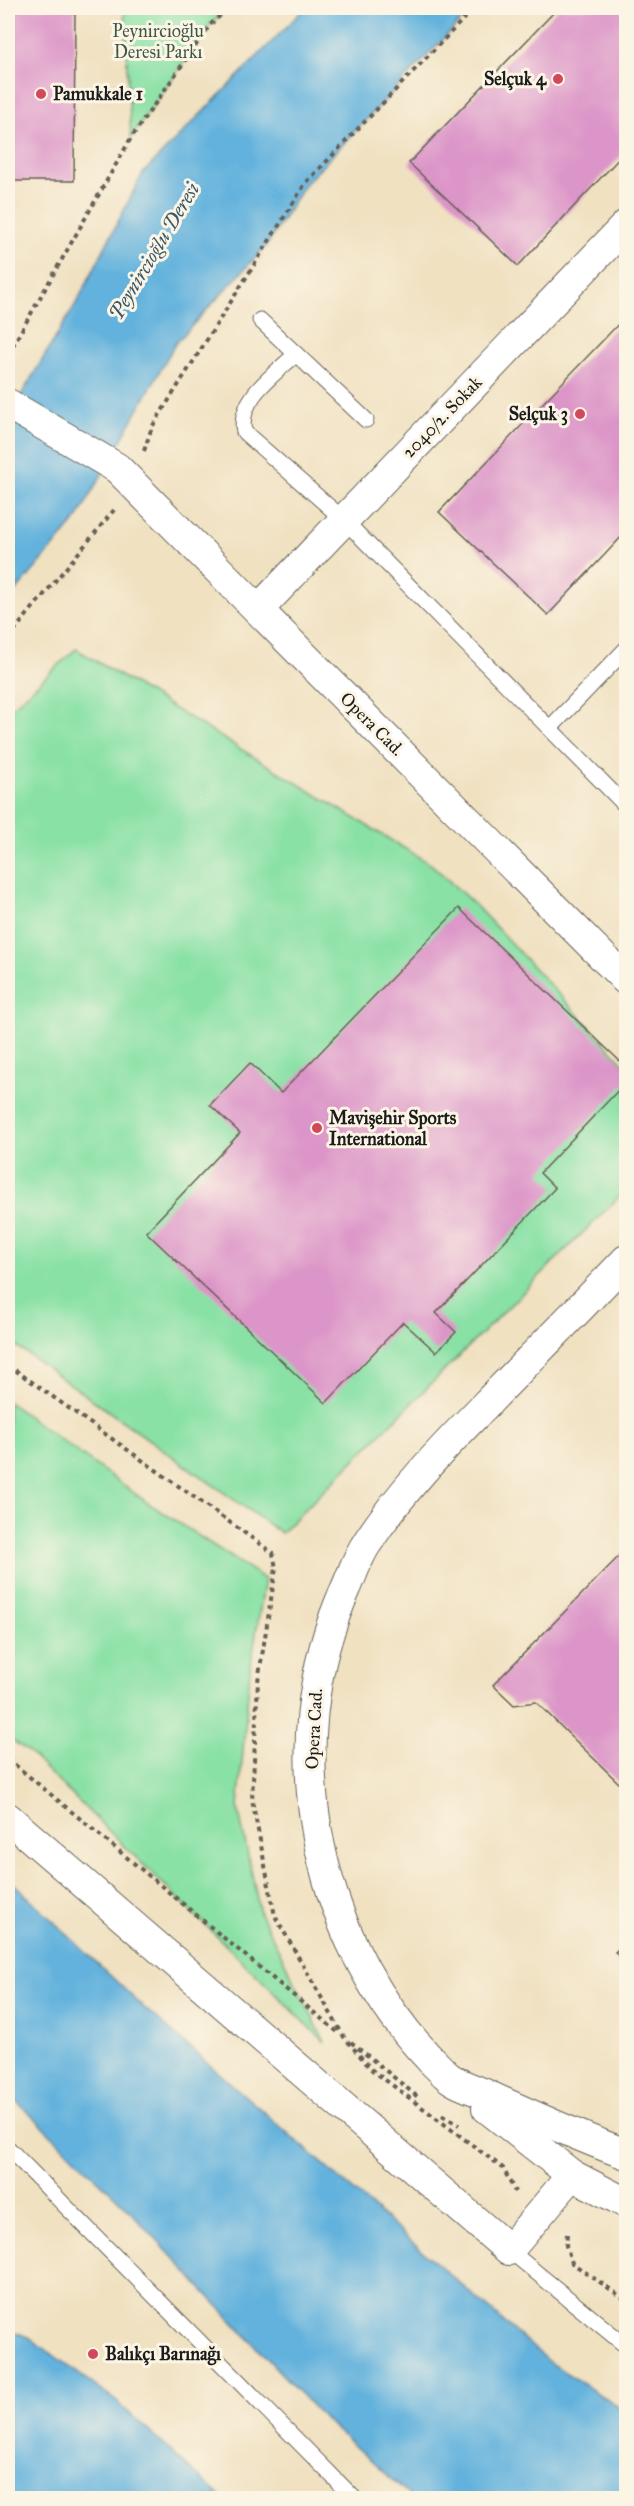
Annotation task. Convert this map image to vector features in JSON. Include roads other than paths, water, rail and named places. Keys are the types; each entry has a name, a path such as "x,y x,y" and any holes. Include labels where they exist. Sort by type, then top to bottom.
{"street":[{"name":"2040/2. Sokak","path":"258,610 627,225"},
{"name":"Opera Cad.","path":"8,404 117,468 627,980"},
{"name":"Opera Cad.","path":"627,1260 412,1480 365,1546 335,1610 317,1670 311,1719 311,1776 315,1831 327,1881 352,1945 382,2001 447,2076 574,2135 627,2154"},
{"path":"8,1818 509,2250 572,2175"},
{"path":"447,2076 572,2175 627,2203"}],"lane":[{"path":"260,320 366,420"},
{"path":"296,354 251,398 243,416 244,432 344,520 627,806"},
{"path":"550,728 627,649"},
{"path":"8,2148 354,2499"},
{"path":"509,2250 627,2346"}],"water":[{"name":"Peynircioğlu Deresi","path":"305,8 473,8 305,184 267,245 175,344 77,519 8,601 8,417 77,302 143,173"},
{"path":"8,1878 141,2005 551,2363 626,2412 626,2498 412,2498 321,2416 124,2205 8,2093"},
{"path":"8,2329 30,2338 117,2402 222,2498 8,2498"}],"place":[{"name":"Selçuk 4","path":"558,79"},
{"name":"Pamukkale 1","path":"41,94"},
{"name":"Selçuk 3","path":"580,414"},
{"name":"Mavişehir Sports International","path":"317,1128"},
{"name":"Balıkçı Barınağı","path":"93,2354"}],"park label":[{"name":"Peynircioğlu Deresi Parkı","path":"158,42"}]}
